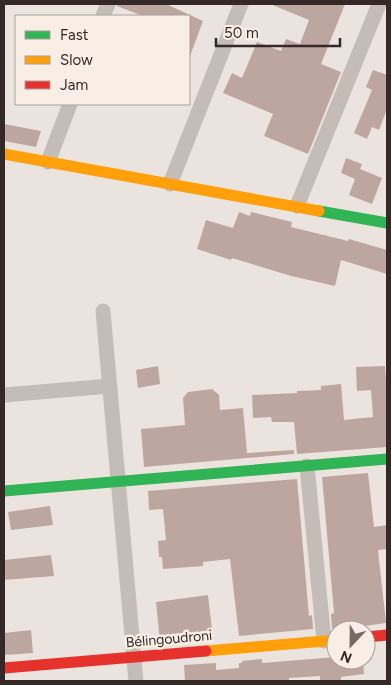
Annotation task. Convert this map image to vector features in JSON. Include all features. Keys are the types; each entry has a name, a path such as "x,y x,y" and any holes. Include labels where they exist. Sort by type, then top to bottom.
{"street":[{"path":"170,184 241,4"},
{"path":"298,206 379,4"},
{"path":"48,162 70,105"},
{"path":"4,154 387,223"},
{"path":"103,312 136,681"},
{"path":"4,394 110,386"},
{"path":"4,491 387,459"},
{"path":"307,466 327,620"},
{"name":"Bélingoudroni","path":"4,668 326,640"}],"building":[{"path":"117,4 166,4 190,15 140,15 117,6"},
{"path":"270,4 345,4 321,64 341,72 308,154 264,136 273,114 223,93 232,73 242,78 257,42 281,51 286,39 300,44 309,20"},
{"path":"190,15 203,21 190,56"},
{"path":"373,70 387,75 387,109 379,130 372,127 367,139 354,133 372,90 366,87"},
{"path":"4,124 41,131 36,147 4,141"},
{"path":"346,158 362,164 360,169 382,178 372,204 349,195 355,179 341,173"},
{"path":"239,212 250,216 251,212 292,222 291,227 348,241 349,239 387,250 387,274 341,260 335,286 291,276 232,258 231,260 197,249 206,220 233,228"},
{"path":"158,366 160,384 138,388 136,370"},
{"path":"385,366 387,447 297,454 294,422 272,422 271,417 253,418 252,395 297,393 297,391 321,390 321,386 341,384 344,420 373,417 371,390 357,391 356,367"},
{"path":"212,389 219,395 220,410 243,408 247,453 294,450 294,454 144,467 141,429 185,425 183,398 188,392"},
{"path":"368,473 374,527 387,525 387,549 378,550 386,623 376,624 376,620 331,620 331,614 334,613 322,477"},
{"path":"297,479 309,616 312,615 313,629 239,636 230,559 203,562 203,566 163,569 162,557 159,557 158,541 166,540 163,509 149,510 148,491"},
{"path":"50,506 53,525 11,530 8,512"},
{"path":"51,555 54,576 4,580 4,560"},
{"path":"208,595 213,638 160,642 156,602"},
{"path":"31,630 33,653 4,655 4,633"},
{"path":"326,658 326,670 364,670 364,674 341,677 341,681 320,681 320,676 289,678 289,681 185,681 184,665 216,663 216,670 239,668 239,663 242,663 242,661 262,659 262,663"}],"traffic: fast":[{"path":"319,211 387,223"},
{"path":"4,491 387,459"}],"traffic: slow":[{"path":"4,154 319,211"},
{"path":"206,651 326,641"}],"traffic: jam":[{"path":"376,636 387,635"},
{"path":"4,668 206,651"}]}
